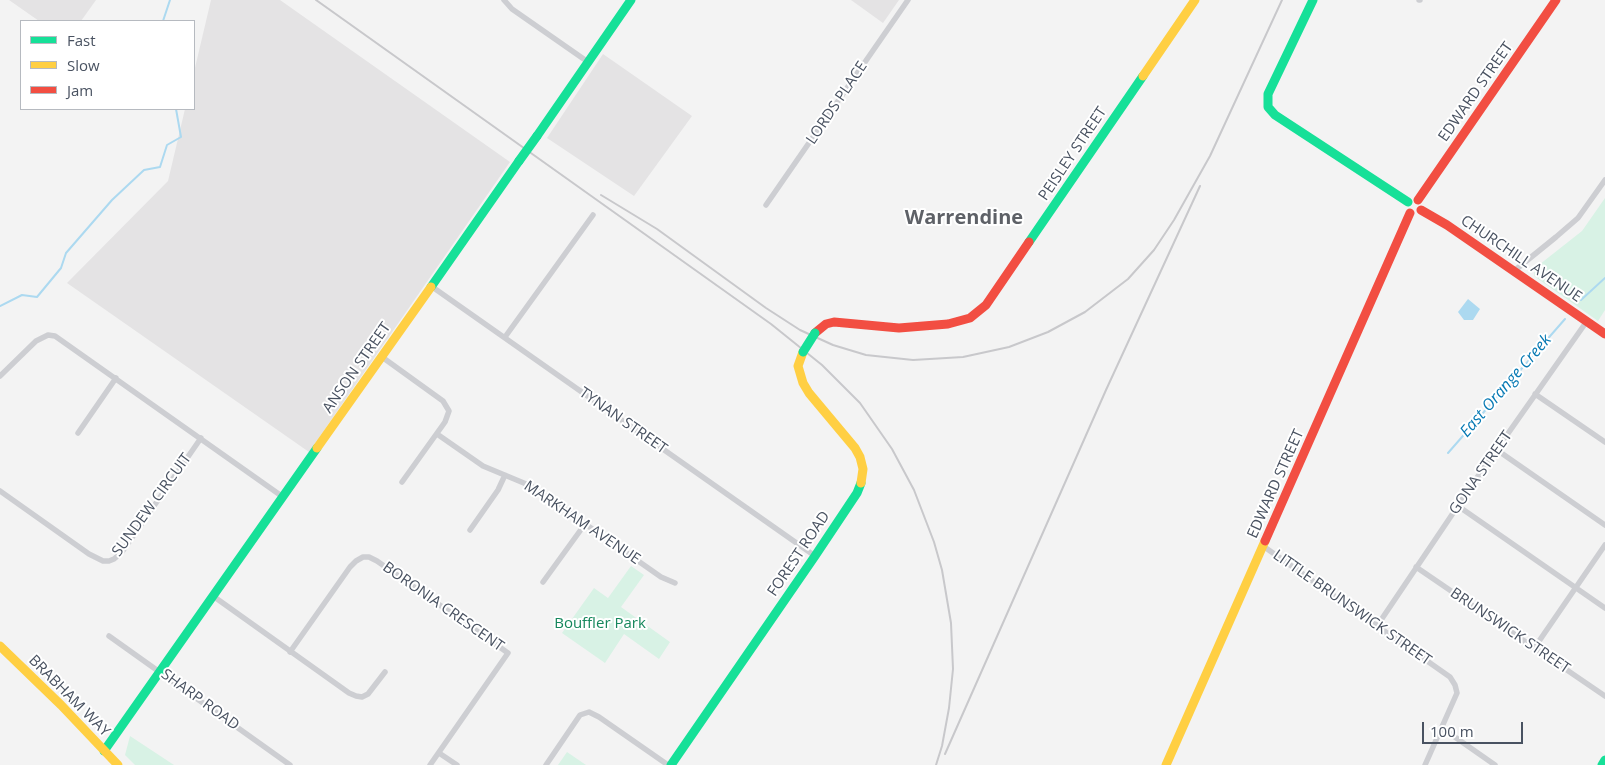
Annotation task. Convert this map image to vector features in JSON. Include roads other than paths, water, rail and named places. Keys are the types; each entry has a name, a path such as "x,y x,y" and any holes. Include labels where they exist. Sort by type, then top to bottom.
{"street":[{"path":"504,0 512,8 588,62"},
{"name":"ANSON STREET","path":"104,750 284,497 631,0"},
{"name":"LORDS PLACE","path":"766,205 908,0"},
{"name":"PEISLEY STREET","path":"803,352 815,333 826,324 834,322 899,328 920,327 948,324 970,318 980,311 1195,0"},
{"path":"1313,0 1268,94 1267,103 1275,115 1408,202"},
{"name":"EDWARD STREET","path":"1418,200 1556,0"},
{"path":"1514,271 1578,218 1605,180"},
{"path":"1414,199 1418,200 1422,206 1421,210 1417,213 1410,213 1407,207 1408,202 1414,199"},
{"name":"CHURCHILL AVENUE","path":"1421,210 1605,334"},
{"name":"EDWARD STREET","path":"1166,765 1410,213"},
{"path":"505,337 593,215"},
{"name":"TYNAN STREET","path":"432,286 815,556"},
{"name":"GONA STREET","path":"1377,626 1535,394 1588,321"},
{"name":"SUNDEW CIRCUIT","path":"0,376 36,340 55,336 284,497"},
{"name":"FOREST ROAD","path":"670,765 815,556 857,493 862,478 863,469 855,448 809,393 803,383 798,366 803,352"},
{"path":"382,357 443,401 449,411 448,417 437,434 402,482"},
{"path":"78,433 116,378"},
{"path":"1535,394 1605,442"},
{"name":"MARKHAM AVENUE","path":"437,434 477,463 531,486 661,577 675,583"},
{"name":"SUNDEW CIRCUIT","path":"0,491 89,554 102,561 109,561 122,552 200,438"},
{"path":"1497,450 1605,525"},
{"path":"470,530 498,490 505,475"},
{"path":"1458,506 1605,608"},
{"path":"544,582 585,524"},
{"path":"1534,647 1605,545"},
{"name":"LITTLE BRUNSWICK STREET","path":"1263,546 1450,677 1455,685 1456,693 1442,728"},
{"name":"BORONIA CRESCENT","path":"290,652 350,567 363,557 370,557 508,653 430,765"},
{"name":"BRUNSWICK STREET","path":"1416,567 1605,696"},
{"path":"213,596 349,693 362,697 368,694 385,672"},
{"name":"SHARP ROAD","path":"108,636 290,765"},
{"name":"BRABHAM WAY","path":"0,646 61,705 118,765"},
{"path":"546,765 580,716 589,712 670,765"},
{"path":"1425,765 1442,728 1496,765"},
{"path":"439,753 457,765"},
{"path":"1602,765 1605,760"}],"water":[{"path":"1468,299 1480,309 1473,320 1464,320 1458,312"}],"waterway":[{"path":"163,20 170,0"},
{"path":"0,306 22,295 37,297 61,268 66,253 112,200 144,170 160,167 167,145 181,137 176,110"},
{"name":"East Orange Creek","path":"1581,300 1605,278"},
{"name":"East Orange Creek","path":"1448,453 1565,319"}],"railway":[{"path":"316,0 771,324 822,365 860,403 892,449 914,490 934,542 942,570 951,623 953,669 949,708 942,746 936,765"},
{"path":"601,195 657,229 766,308 800,330 833,345 866,355 913,360 963,357 1009,347 1048,332 1085,312 1128,279 1154,250 1174,220 1210,156 1282,0"},
{"path":"945,754 1106,390 1200,186"}],"district":[{"name":"Warrendine","path":"964,218"}],"park label":[{"name":"Bouffler Park","path":"600,624"}]}
